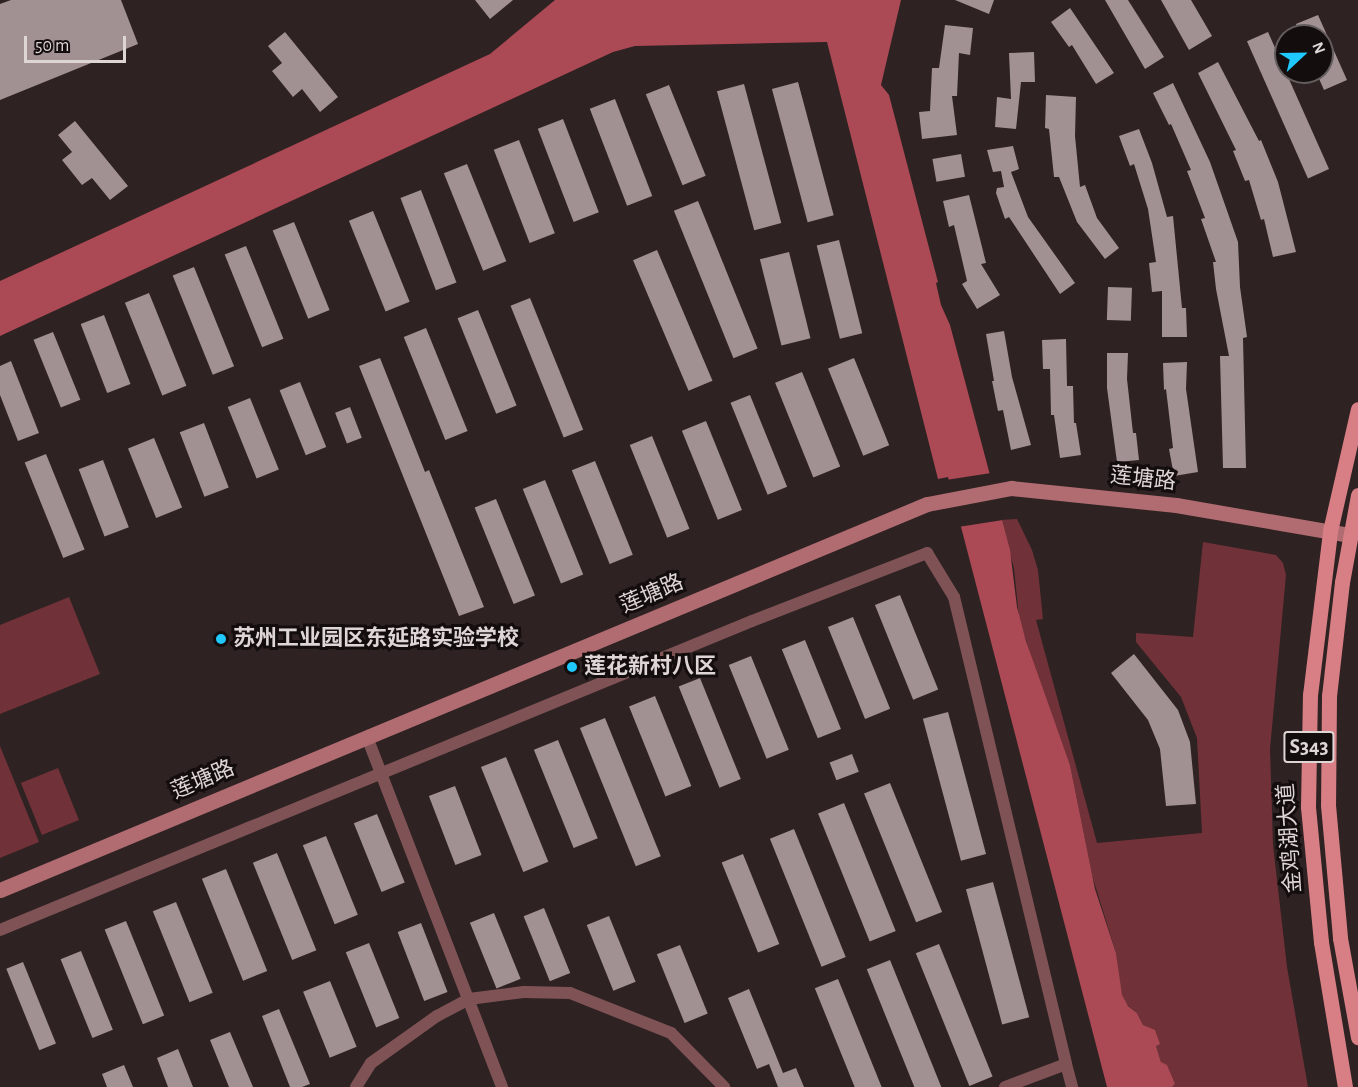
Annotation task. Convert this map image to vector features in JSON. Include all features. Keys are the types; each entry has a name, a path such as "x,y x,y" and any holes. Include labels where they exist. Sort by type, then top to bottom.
{"main road":[{"name":"金鸡湖大道","path":"1345,1087 1321,942 1308,807 1310,695 1330,531 1358,409"},
{"name":"金鸡湖大道","path":"1358,495 1350,535 1329,696 1328,805 1341,938 1358,1037"}],"street":[{"name":"莲塘路","path":"0,890 927,504 1011,488 1176,505 1350,535"},
{"path":"0,930 752,621 927,553 954,597 1072,1087"},
{"path":"367,738 502,1087"},
{"path":"356,1087 371,1063 438,1016 469,999 524,992 570,993 671,1033 724,1087"},
{"path":"1005,1087 1066,1065"}],"shaded area":[{"path":"555,0 901,0 881,85 889,95 938,282 936,283 941,305 950,325 1010,550 1017,607 1026,641 1070,765 1095,889 1116,953 1122,995 1128,1006 1137,1013 1143,1025 1155,1030 1160,1044 1156,1046 1161,1062 1167,1065 1175,1084 1172,1087 1107,1087 948,477 938,479 827,42 635,46 613,52 0,336 0,281 490,54"},
{"path":"1017,519 1032,550 1038,570 1043,619 1036,620 1097,843 1202,833 1197,738 1181,697 1136,642 1136,633 1193,637 1203,542 1276,555 1283,563 1286,575 1270,749 1273,845 1287,967 1308,1087 1172,1087 1175,1084 1161,1062 1156,1046 1155,1031 1143,1025 1137,1013 1125,1003 1120,991 1116,953 1092,875 1070,765 1019,618 1014,568 1000,520"},
{"path":"69,597 100,674 0,714 0,625"},
{"path":"0,746 39,842 0,858"},
{"path":"58,768 79,820 42,835 21,783"}],"pier":[{"path":"991,473 1003,520 958,527 946,480"}],"building":[{"path":"11,0 121,0 138,44 0,100 0,4"},
{"path":"475,0 513,0 490,19"},
{"path":"955,0 994,0 989,14"},
{"path":"1105,0 1128,0 1164,57 1145,69"},
{"path":"1161,0 1191,0 1212,36 1189,50"},
{"path":"1070,8 1114,73 1096,84 1072,45 1069,47 1051,22"},
{"path":"1318,15 1322,24 1296,24"},
{"path":"945,25 973,28 970,55 959,53 957,96 952,96 957,135 922,139 919,112 930,111 932,68 939,68"},
{"path":"285,32 338,97 320,112 302,89 293,97 272,71 282,63 268,46"},
{"path":"1268,32 1274,45 1274,84 1291,84 1329,169 1308,178 1247,41"},
{"path":"1334,51 1347,80 1324,90 1321,84 1334,84"},
{"path":"1034,52 1035,82 1021,82 1016,129 995,127 997,97 1011,99 1009,53"},
{"path":"1218,62 1259,141 1261,140 1278,182 1296,252 1273,257 1264,219 1261,220 1249,180 1245,181 1233,151 1236,150 1198,73"},
{"path":"798,82 834,215 808,222 772,89"},
{"path":"1173,83 1210,162 1238,242 1240,287 1247,337 1243,338 1246,468 1223,468 1220,356 1229,356 1216,289 1213,262 1216,262 1201,219 1205,218 1187,171 1191,170 1171,124 1169,125 1153,93"},
{"path":"744,84 781,223 754,230 717,91"},
{"path":"669,85 706,176 683,185 646,94"},
{"path":"1046,95 1076,97 1075,136 1080,187 1085,185 1097,218 1119,248 1105,259 1077,222 1059,177 1054,177 1049,129 1045,128"},
{"path":"615,99 652,196 627,206 590,109"},
{"path":"563,119 599,212 574,222 538,129"},
{"path":"75,121 128,186 110,200 92,178 82,185 62,160 72,152 58,135"},
{"path":"1139,129 1152,163 1167,217 1173,216 1182,308 1186,308 1187,337 1162,337 1162,291 1152,292 1149,263 1156,262 1148,209 1134,164 1130,166 1119,136"},
{"path":"519,140 555,233 530,243 494,150"},
{"path":"1013,146 1019,169 1011,172 1028,217 1075,283 1060,294 1009,217 1005,219 996,193 997,188 1004,187 1001,171 993,172 987,150"},
{"path":"961,154 965,177 936,182 932,159"},
{"path":"467,164 506,261 483,271 444,173"},
{"path":"421,190 456,282 436,290 400,198"},
{"path":"969,195 986,263 981,264 1000,295 977,309 962,284 967,281 954,225 949,227 943,201"},
{"path":"698,201 758,348 733,358 674,211"},
{"path":"373,211 410,302 386,312 349,221"},
{"path":"294,222 330,310 308,319 273,231"},
{"path":"839,240 862,333 840,339 817,246"},
{"path":"246,246 283,339 262,347 225,255"},
{"path":"657,250 712,381 689,391 633,260"},
{"path":"789,252 811,338 781,346 760,259"},
{"path":"194,267 234,366 213,375 173,276"},
{"path":"1108,287 1132,288 1131,321 1107,320"},
{"path":"149,293 186,386 162,395 125,303"},
{"path":"530,298 583,430 564,438 511,306"},
{"path":"478,310 517,405 496,414 458,318"},
{"path":"104,315 131,384 107,393 81,324"},
{"path":"426,328 468,431 445,440 404,337"},
{"path":"1004,331 1012,377 1031,445 1011,450 1003,410 998,411 986,334"},
{"path":"53,332 80,400 61,408 34,340"},
{"path":"1066,339 1067,386 1073,386 1074,423 1076,423 1081,455 1060,458 1054,415 1051,415 1050,369 1043,369 1042,340"},
{"path":"1107,353 1128,353 1127,379 1133,433 1136,433 1139,460 1117,462 1107,388"},
{"path":"380,358 425,472 429,470 484,607 459,616 359,366"},
{"path":"854,358 889,445 863,456 828,368"},
{"path":"11,361 39,433 18,441 0,395 0,366"},
{"path":"1187,362 1186,389 1198,472 1174,476 1169,449 1173,448 1166,389 1164,390 1163,363"},
{"path":"802,372 840,467 813,477 775,383"},
{"path":"300,382 326,447 306,455 280,390"},
{"path":"750,395 787,487 768,495 731,403"},
{"path":"250,398 279,469 257,478 228,407"},
{"path":"350,407 362,438 347,444 335,413"},
{"path":"706,421 742,510 718,520 682,431"},
{"path":"204,423 229,487 204,497 180,432"},
{"path":"652,436 689,529 667,538 630,445"},
{"path":"154,438 182,508 156,518 128,448"},
{"path":"46,454 85,549 63,558 25,463"},
{"path":"103,460 129,527 105,537 79,469"},
{"path":"595,461 633,555 610,564 572,470"},
{"path":"545,480 583,575 561,584 523,489"},
{"path":"496,499 535,595 514,604 475,508"},
{"path":"900,595 938,690 913,700 875,605"},
{"path":"853,617 890,709 865,719 828,627"},
{"path":"805,640 841,729 818,738 782,649"},
{"path":"1134,654 1178,710 1190,742 1196,804 1166,806 1160,749 1148,720 1111,673"},
{"path":"751,656 789,750 767,759 729,665"},
{"path":"700,678 741,779 720,788 679,687"},
{"path":"655,696 691,786 665,796 629,706"},
{"path":"948,712 986,854 961,861 923,719"},
{"path":"605,718 661,856 636,866 580,728"},
{"path":"558,740 598,838 574,848 534,750"},
{"path":"852,754 859,772 836,780 830,763"},
{"path":"506,757 548,862 523,872 481,767"},
{"path":"890,783 942,912 916,922 864,793"},
{"path":"455,786 482,855 455,865 429,796"},
{"path":"844,803 896,931 870,941 818,813"},
{"path":"377,814 405,883 382,892 354,823"},
{"path":"794,829 846,957 822,967 770,839"},
{"path":"326,836 358,915 335,924 303,845"},
{"path":"277,853 316,950 292,960 253,863"},
{"path":"743,854 779,944 758,953 722,863"},
{"path":"226,869 267,971 243,981 202,879"},
{"path":"993,882 1029,1017 1002,1024 966,889"},
{"path":"176,902 213,993 190,1002 153,911"},
{"path":"544,908 570,973 550,981 524,916"},
{"path":"494,913 521,979 496,989 470,923"},
{"path":"609,916 636,982 613,991 587,925"},
{"path":"126,921 164,1016 143,1024 105,930"},
{"path":"421,923 448,992 424,1001 398,932"},
{"path":"369,943 399,1018 376,1027 346,952"},
{"path":"939,944 993,1077 969,1086 916,953"},
{"path":"680,945 708,1014 685,1023 657,954"},
{"path":"81,951 113,1030 92,1038 61,959"},
{"path":"890,960 941,1087 914,1087 867,969"},
{"path":"23,962 56,1044 39,1050 6,969"},
{"path":"838,979 882,1087 855,1087 815,988"},
{"path":"330,981 357,1047 330,1058 303,992"},
{"path":"749,989 783,1073 796,1068 804,1087 778,1087 769,1064 757,1069 728,998"},
{"path":"279,1009 310,1084 302,1087 290,1087 262,1016"},
{"path":"230,1032 253,1087 229,1087 210,1040"},
{"path":"178,1049 193,1087 168,1087 157,1058"},
{"path":"124,1065 133,1087 107,1087 102,1074"}],"place":[{"name":"苏州工业园区东延路实验学校","path":"221,639"},
{"name":"莲花新村八区","path":"572,667"}]}
